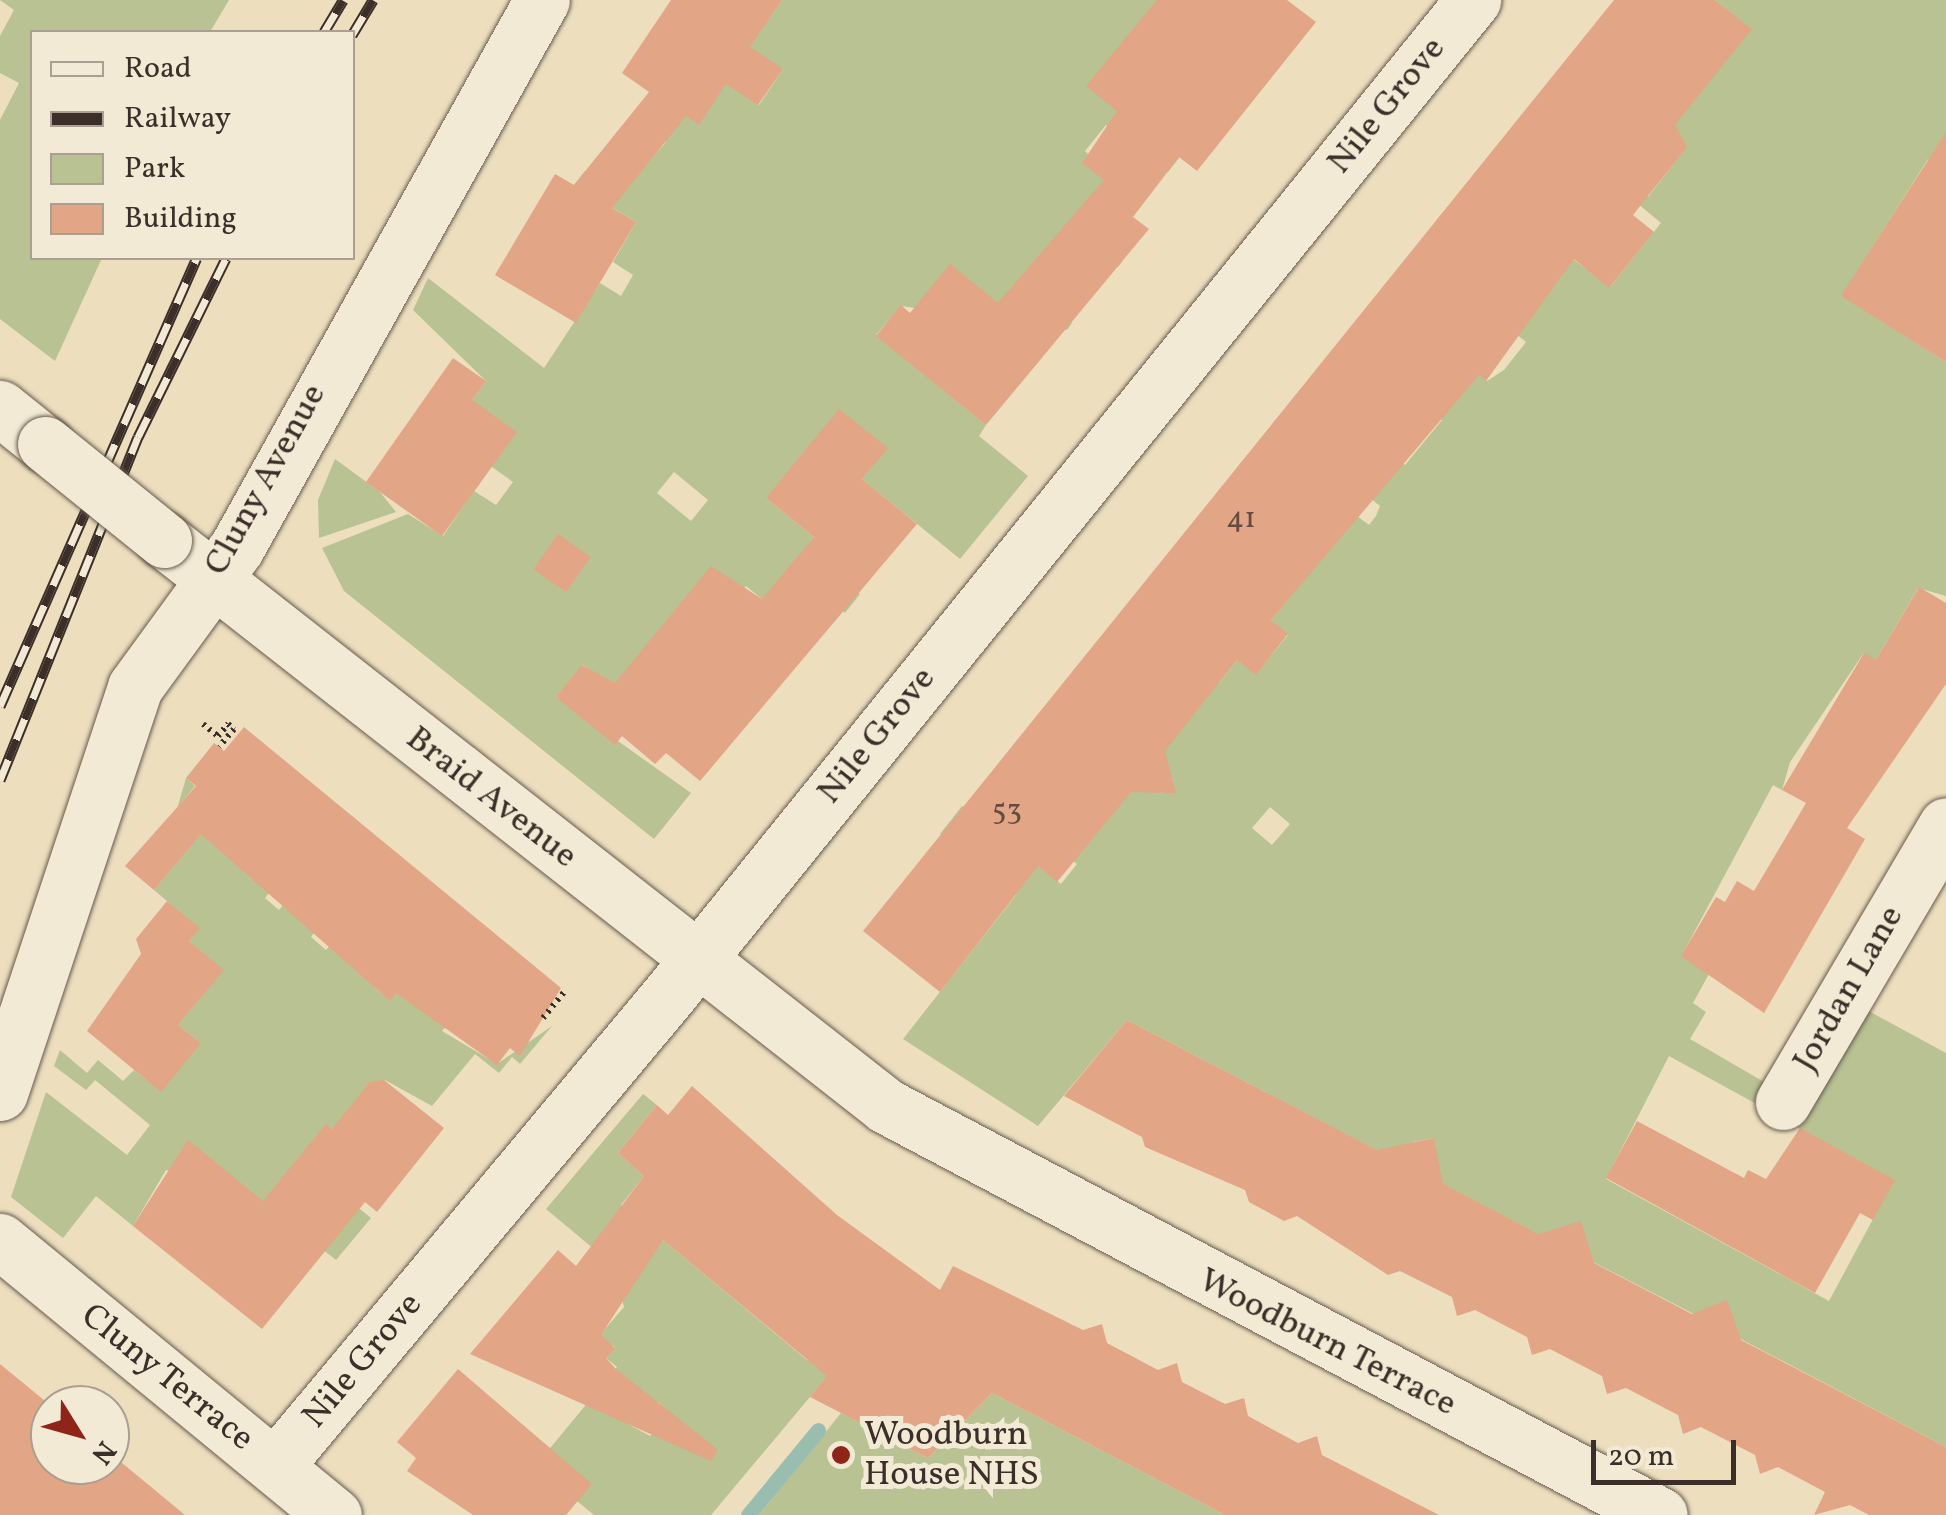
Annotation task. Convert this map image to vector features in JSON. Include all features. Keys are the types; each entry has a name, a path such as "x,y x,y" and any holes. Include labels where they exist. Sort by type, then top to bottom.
{"street":[{"name":"Cluny Avenue","path":"0,1093 135,687 213,578 542,0"},
{"name":"Nile Grove","path":"274,1466 696,961 1473,0"},
{"name":"Braid Avenue","path":"0,408 696,961 886,1106 994,1170"},
{"name":"Jordan Lane","path":"1783,1102 1946,825"},
{"name":"Woodburn Terrace","path":"994,1170 1660,1515"},
{"name":"Cluny Terrace","path":"0,1240 334,1515"}],"path":[{"path":"204,724 218,736 228,724 234,729 219,747"},
{"path":"543,1018 565,992"}],"green space":[{"path":"0,0 229,0 211,30 30,30 30,260 101,260 55,361 0,319 0,120 19,83 0,73 0,36 14,10"},
{"path":"782,0 1157,0 1120,109 1179,158 1168,172 1106,125 1085,151 1140,208 1091,233 1124,259 1118,267 1067,224 1020,280 1072,323 1067,330 901,306 876,335 986,425 979,436 1028,476 960,559 862,479 887,448 766,498 814,537 805,549 860,594 845,613 823,595 768,604 746,586 645,708 583,665 556,697 691,793 654,839 344,591 322,548 408,514 443,536 474,491 496,505 513,482 492,467 472,400 486,381 413,310 428,278 544,368 600,283 621,296 633,275 613,262 636,222 574,185 585,171 617,198 665,143 672,107 699,124 728,80 759,105 783,69 748,49","holes":["674,472 708,500 691,521 657,493","558,535 590,557 566,592 534,569"]},
{"path":"1715,0 1946,0 1946,170 1928,159 1842,296 1946,362 1946,596 1918,588 1876,660 1863,654 1790,762 1782,790 1773,785 1682,955 1710,972 1693,1003 1706,1012 1690,1039 1771,1086 1760,1106 1669,1056 1606,1179 1829,1301 1894,1180 1795,1126 1863,1008 1946,1053 1946,1447 1735,1336 1727,1301 1719,1327 1436,1181 1434,1138 1413,1142 1417,1171 1127,1020 1038,1126 903,1039 1016,895 940,834 962,806 1061,884 1077,864 1041,834 1140,780 1162,793 1173,780 1156,760 1205,700 1186,656 1219,683 1237,660 1256,674 1288,635 1271,620 1357,516 1369,525 1380,506 1361,491 1363,431 1405,465 1442,420 1399,385 1456,357 1487,381 1504,370 1526,342 1490,313 1573,259 1610,287 1661,223 1613,183 1648,197 1685,149 1667,134 1751,29","holes":["1270,807 1290,824 1272,845 1252,828"]},
{"path":"335,459 380,492 396,512 319,538 318,500"},
{"path":"186,778 195,786 181,803 277,883 265,898 279,910 292,895 323,921 311,937 326,950 340,935 386,973 375,988 390,1000 401,986 448,1024 442,1031 497,1064 552,1026 520,1064 512,1057 499,1073 475,1054 432,1106 385,1080 340,1135 327,1125 345,1197 371,1218 336,1260 268,1206 166,1170 133,1226 96,1196 63,1238 11,1197 46,1092 127,1155 150,1125 95,1080 86,1090 54,1066 60,1050 87,1073 98,1060 123,1081 134,1070 158,1089 201,1043 178,1025 223,970 189,941 199,928 154,890 203,831 177,809"},
{"path":"643,1094 657,1105 618,1153 644,1176 621,1205 807,1360 835,1367 711,1515 594,1515 577,1501 495,1515 617,1367 606,1358 615,1347 598,1337 624,1307 613,1265 546,1209","holes":["658,1402 669,1412 650,1436 628,1424 627,1416"]},
{"path":"992,1393 1225,1515 759,1515 841,1413 928,1458"}],"building":[{"path":"671,0 782,0 750,47 783,69 758,105 726,84 699,125 686,116 612,208 636,222 576,323 495,275 555,174 574,185 649,92 622,73"},
{"path":"1157,0 1287,0 1316,22 1197,171 1179,157 1133,217 1149,229 986,425 876,336 901,305 910,313 950,264 998,303 1104,180 1082,163 1117,111 1086,86"},
{"path":"1614,0 1715,0 1752,29 1675,125 1687,147 1633,215 1654,232 1609,288 1574,259 1486,381 1479,375 1271,620 1288,634 1256,675 1237,660 1165,751 1176,793 1131,792 1057,882 1038,866 940,992 863,931"},
{"path":"1946,132 1946,362 1841,296"},
{"path":"453,358 486,381 472,400 517,432 442,536 366,482"},
{"path":"839,409 888,448 862,479 917,524 700,781 666,753 655,764 622,736 615,745 556,697 582,665 615,683 711,566 762,599 814,537 766,498"},
{"path":"558,534 591,557 566,592 533,569"},
{"path":"1919,587 1946,603 1946,684 1847,828 1865,839 1764,1013 1681,956 1716,897 1725,902 1737,881 1754,891 1806,803 1782,790 1864,653 1876,660"},
{"path":"244,727 561,988 520,1056 510,1048 497,1065 396,993 390,1001 201,834 154,890 125,866 196,786 186,778 214,743 224,751"},
{"path":"167,901 200,928 189,941 224,970 178,1025 201,1043 161,1092 87,1031 141,954 136,939"},
{"path":"1127,1020 1377,1150 1434,1138 1443,1184 1539,1234 1581,1221 1594,1263 1692,1314 1727,1300 1741,1340 1946,1447 1946,1515 1869,1515 1850,1505 1814,1515 1825,1492 1778,1467 1760,1474 1755,1455 1701,1427 1683,1434 1678,1415 1626,1388 1607,1394 1602,1376 1550,1349 1532,1355 1527,1337 1475,1310 1457,1316 1452,1297 1400,1271 1388,1275 1297,1216 1284,1221 1249,1202 1245,1190 1145,1147 1142,1137 1064,1096"},
{"path":"384,1080 444,1128 377,1212 365,1202 262,1329 133,1226 188,1140 263,1201 326,1124 332,1129 370,1082"},
{"path":"692,1086 837,1215 940,1290 953,1266 1083,1330 1102,1324 1107,1343 1158,1370 1177,1363 1182,1382 1225,1404 1244,1398 1248,1416 1298,1443 1317,1436 1322,1455 1439,1515 1225,1515 992,1393 928,1458 810,1397 827,1376 663,1240 601,1335 615,1348 606,1358 616,1369 718,1450 711,1461 470,1354 558,1250 576,1266 644,1176 618,1153 657,1105 668,1115"},
{"path":"1637,1121 1744,1178 1748,1170 1766,1179 1800,1128 1895,1180 1873,1220 1860,1213 1815,1293 1606,1178"},
{"path":"0,1364 30,1389 30,1485 130,1485 130,1470 185,1515 0,1515"},
{"path":"458,1369 592,1484 566,1515 473,1515 407,1471 416,1458 397,1442"}],"waterway":[{"path":"748,1515 818,1430"}],"railway":[{"path":"325,30 343,0"},
{"path":"355,30 373,0"},
{"path":"0,706 196,260"},
{"path":"0,780 138,437 225,260"}],"place":[{"name":"Woodburn House NHS","path":"841,1455"}]}
